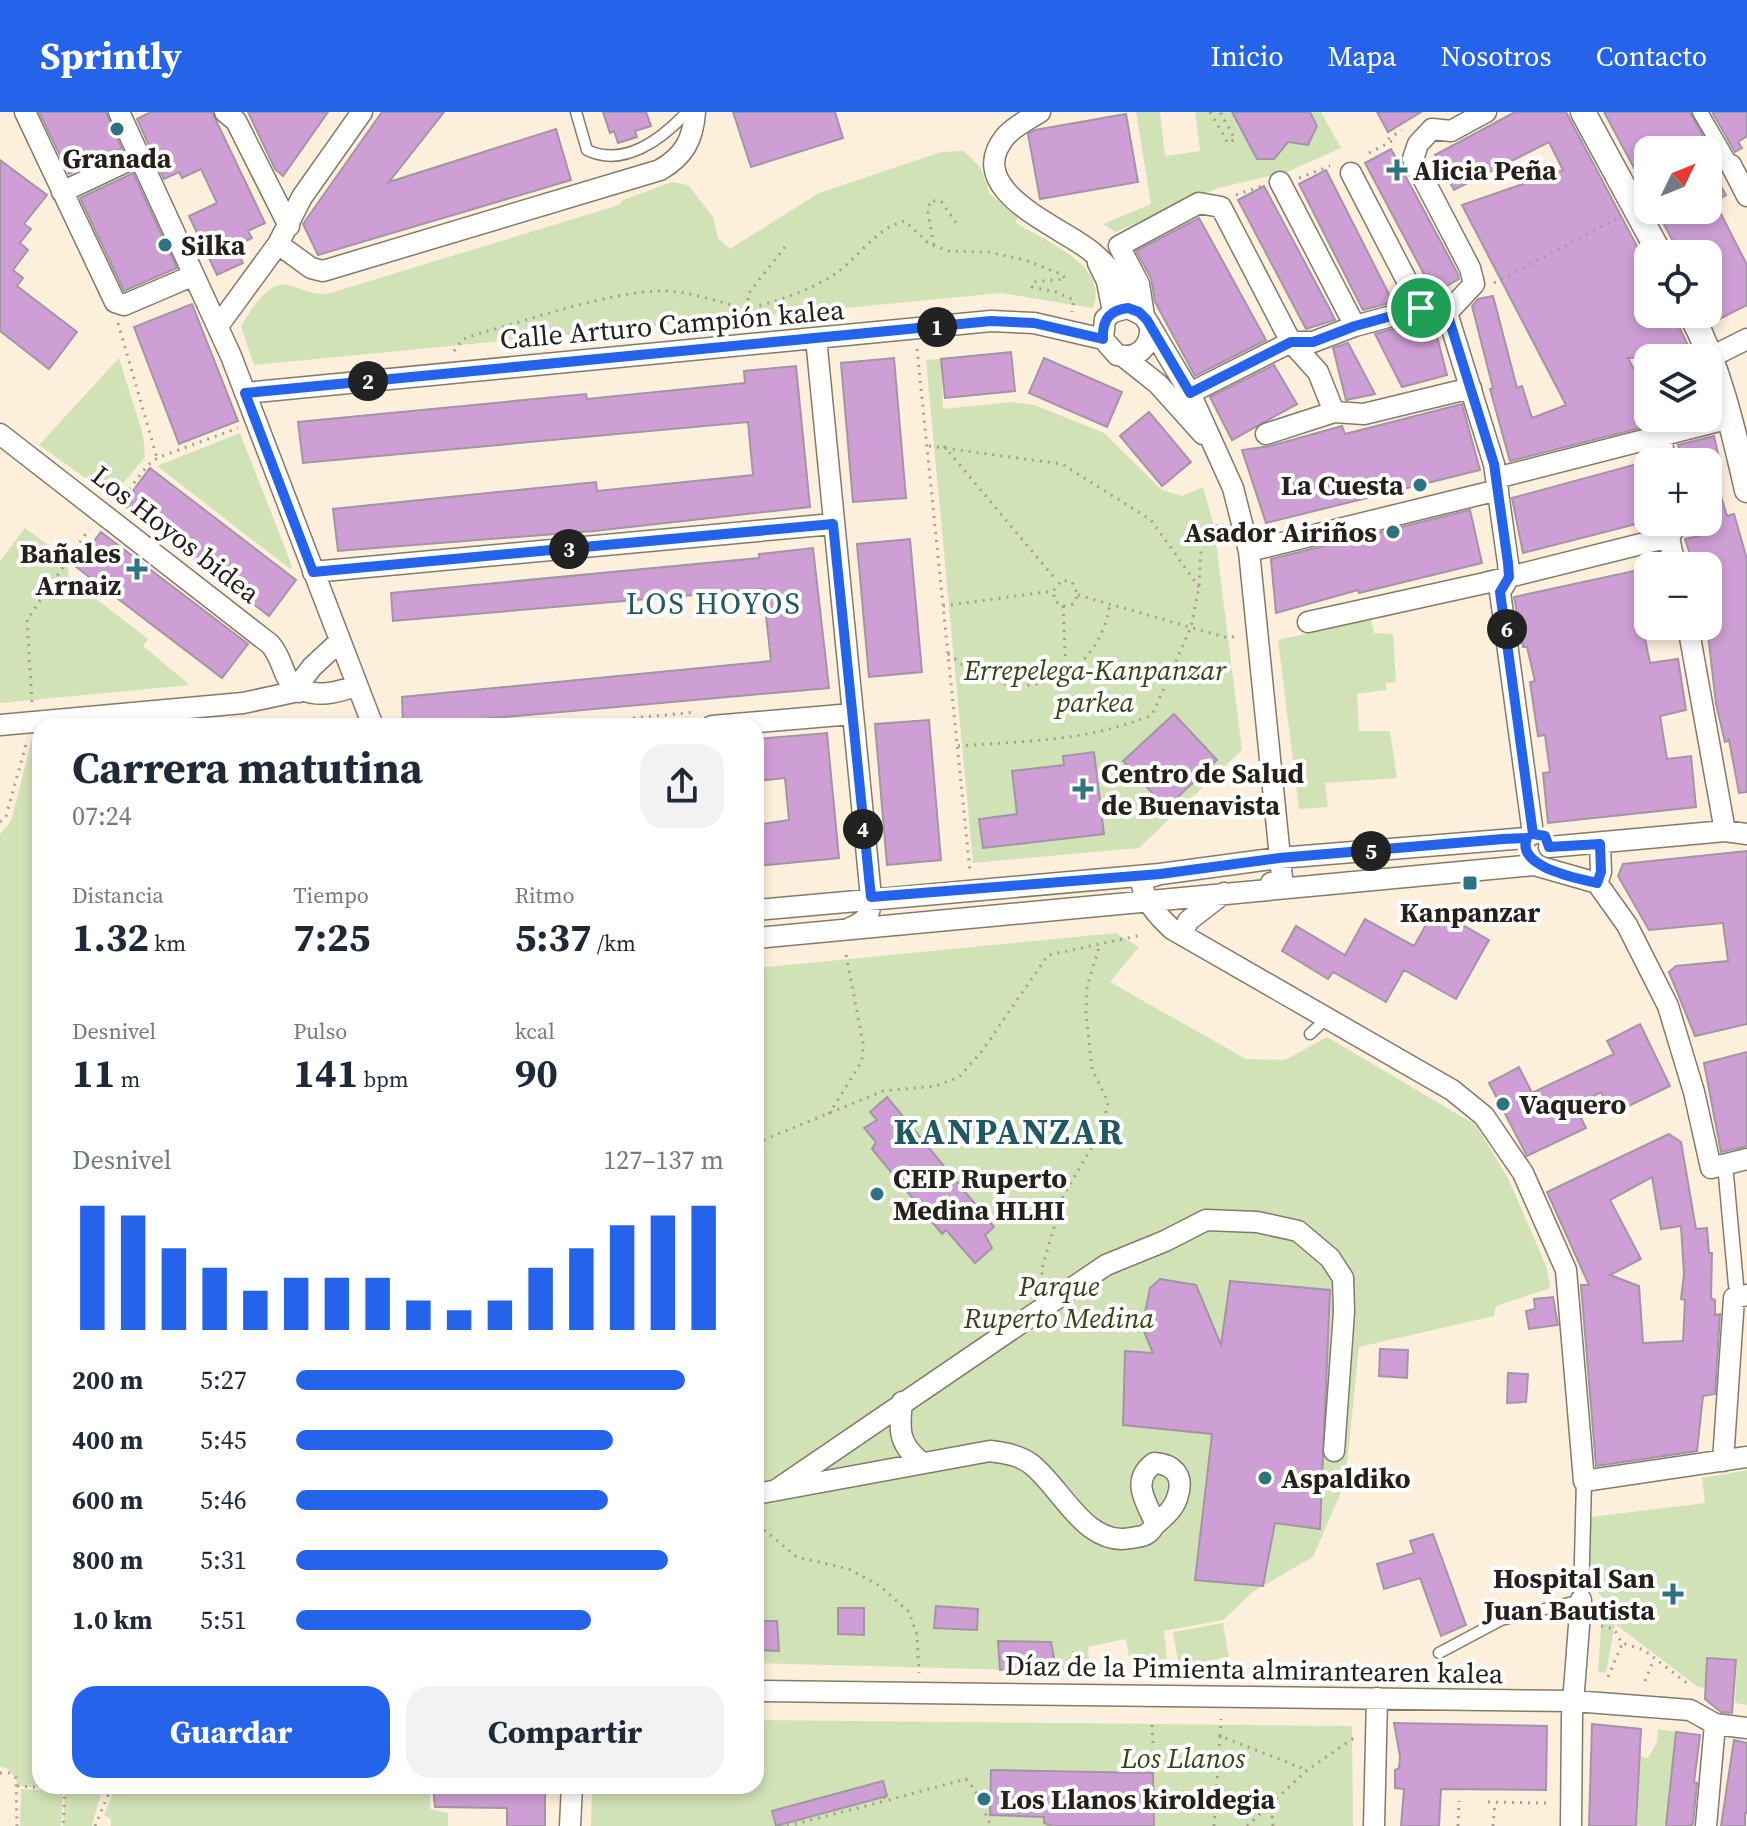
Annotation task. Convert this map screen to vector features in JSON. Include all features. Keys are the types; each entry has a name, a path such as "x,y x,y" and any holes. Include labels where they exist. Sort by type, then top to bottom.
{"street":[{"path":"25,112 118,304 124,305 191,276"},
{"path":"119,112 191,276 218,326 370,718"},
{"path":"225,112 236,121 289,226"},
{"path":"218,326 278,244 302,197 362,112"},
{"path":"278,244 311,268 323,271 660,170 677,159 690,141 695,112"},
{"path":"1040,112 1005,136 998,151 996,170 1002,188 1034,215 1093,253 1120,279 1190,393 1219,451 1244,521 1283,887"},
{"path":"1447,313 1474,284 1470,268 1413,159 1425,129 1451,131 1486,112"},
{"path":"1583,112 1652,240"},
{"path":"1700,112 1747,196"},
{"path":"62,192 138,156"},
{"path":"1351,173 1421,308"},
{"path":"1281,182 1355,326"},
{"path":"1124,357 1145,348 1149,341 1139,284 1119,246 1199,203 1221,207 1291,342 1318,372 1334,412"},
{"path":"1093,253 1107,281 1113,312"},
{"path":"1145,318 1128,308 1113,312 1105,319 1103,339 1110,351 1124,357 1158,384 1219,451"},
{"path":"1190,393 1291,342 1313,342 1355,326 1421,308 1447,313"},
{"path":"1447,313 1497,484 1509,570 1500,592 1535,850"},
{"name":"Calle Arturo Campión kalea","path":"245,393 991,321 1034,323 1103,339"},
{"path":"816,338 871,897 871,912 847,937"},
{"path":"1722,352 1747,339"},
{"path":"1266,434 1334,412 1364,414 1471,388"},
{"path":"1722,392 1747,490"},
{"path":"1249,551 1730,418"},
{"name":"Los Hoyos bidea","path":"0,434 268,642 284,663 287,680 301,691"},
{"path":"1662,437 1663,448"},
{"path":"313,572 833,524"},
{"path":"1308,622 1649,536"},
{"path":"1691,640 1725,831"},
{"path":"301,691 299,684 304,676 340,641"},
{"path":"0,725 32,714 243,703 301,691 332,694 357,686"},
{"path":"764,722 852,714"},
{"path":"764,909 871,897 1160,874 1279,858 1535,850 1725,831 1747,834"},
{"path":"1597,883 1601,872 1600,844"},
{"path":"764,938 847,937 1149,901 1506,865 1535,850"},
{"path":"1535,850 1597,883 1627,925 1668,1006 1718,1171 1742,1290 1734,1298 1723,1461"},
{"path":"1160,874 1141,880 1149,901 1155,913 1183,934 1452,1090 1484,1116 1523,1173 1566,1270 1584,1481 1571,1826"},
{"path":"1183,934 1188,921 1234,892"},
{"path":"1718,1171 1747,1159"},
{"path":"766,1492 1106,1265 1206,1220 1257,1222 1298,1231 1330,1258 1343,1278 1344,1312 1334,1451"},
{"path":"902,1402 898,1432 907,1451 921,1462"},
{"path":"766,1492 990,1451 1010,1453 1028,1462 1045,1476 1089,1527 1104,1536 1120,1540 1141,1536 1156,1524"},
{"path":"1584,1481 1747,1457"},
{"name":"Díaz de la Pimienta almirantearen kalea","path":"764,1691 1574,1701 1690,1710 1715,1724 1747,1728"},
{"path":"1374,1826 1377,1698"},
{"path":"1706,1826 1715,1724"},
{"path":"570,1826 572,1794"}],"lane":[{"path":"576,112 587,150 602,157 641,149 658,141 687,112"},
{"path":"1310,1034 1327,1018"},
{"path":"1439,1653 1501,1620 1581,1600"}],"path":[{"path":"1210,112 1228,143 1235,139 1220,112"},
{"path":"1369,153 1392,141"},
{"path":"1236,195 1330,166"},
{"path":"934,245 928,213 930,201 941,201 959,227"},
{"path":"1487,287 1625,215"},
{"path":"454,351 463,339 481,333 596,303 662,291 746,308 760,306 832,277 891,224 905,221 934,245 948,251 988,252 1035,262 1063,275 1065,279 1033,282 1032,287 1074,300 1072,312"},
{"path":"748,324 746,308 751,286 785,247"},
{"path":"118,322 157,458"},
{"path":"917,349 970,875"},
{"path":"117,505 157,458 242,426"},
{"path":"929,446 1062,464 1151,520 1199,587"},
{"path":"944,446 1058,583"},
{"path":"0,822 6,816 32,714 27,620 94,522"},
{"path":"957,746 1066,738 1114,730 1152,715 1191,627 1199,587 1202,527 1224,525"},
{"path":"1058,583 1072,582 1078,595 1228,638 1236,636"},
{"path":"1058,583 1053,591 1055,601 1063,606 1073,604 1078,595"},
{"path":"943,606 1053,591"},
{"path":"948,654 983,679 1031,685 1066,674 1080,664 1097,644 1107,621 1110,604"},
{"path":"1063,606 1066,674"},
{"path":"764,1140 883,1091 936,1086 959,1077 982,1051 1048,955 1142,935"},
{"path":"829,1115 862,1061 863,1043 847,937"},
{"path":"1049,1284 1041,1272 1063,1196 1102,1130 1108,1102 1092,1069 1086,1013 1087,987 1100,944"},
{"path":"764,1530 797,1557 849,1569 880,1586 909,1612 917,1635 919,1675"},
{"path":"1601,1626 1614,1629 1622,1643 1655,1658 1688,1684"},
{"path":"1608,1677 1622,1643"},
{"path":"1645,1681 1655,1658"},
{"path":"1214,1826 1221,1719"},
{"path":"1152,1725 1153,1744"},
{"path":"1220,1736 1307,1770"},
{"path":"1247,1826 1271,1800 1307,1770 1357,1736"},
{"path":"0,1773 9,1773 16,1778 17,1826"},
{"path":"787,1826 966,1779 975,1790 991,1826"},
{"path":"17,1786 32,1787"},
{"path":"63,1826 65,1794"},
{"path":"95,1826 109,1794"},
{"path":"1271,1800 1273,1826"},
{"path":"1458,1826 1459,1801"},
{"path":"1488,1802 1558,1803"},
{"path":"1493,1826 1495,1802"}],"green space":[{"path":"1136,112 1160,112 1165,156 1200,151 1195,112 1321,112 1341,148 1287,172 1218,188 1116,232 1103,224 1151,204"},
{"path":"964,151 981,168 990,194 1018,215 1016,223 1058,246 1084,267 1096,293 1093,308 1001,293 254,365 241,327 260,298 273,287 288,285 327,294 619,205 623,200 672,182 688,185 713,217 718,238 730,249 819,193 941,152"},
{"path":"119,358 143,435 145,457 112,497 39,445"},
{"name":"Errepelega-Kanpanzar parkea","path":"941,359 943,409 1011,402 1034,405 1104,433 1162,490 1182,496 1203,487 1214,526 1242,750 1139,848 973,863 926,360"},
{"path":"240,433 292,566 290,569 157,466"},
{"path":"25,528 67,559 69,578 148,639 143,646 190,685 0,703 0,561"},
{"path":"1371,619 1374,633 1393,634 1396,682 1386,683 1386,690 1357,694 1359,731 1390,731 1397,778 1325,783 1328,807 1299,809 1278,640"},
{"path":"32,739 32,1787 17,1786 16,1778 7,1768 0,1767 0,834 11,821"},
{"name":"Parque Ruperto Medina","path":"1116,933 1139,947 1110,982 1246,1059 1285,1060 1327,1037 1476,1125 1508,1178 1547,1268 1550,1288 1496,1306 1494,1316 1359,1347 1345,1483 1313,1557 1254,1591 1223,1620 1164,1631 1167,1659 1130,1662 1126,1639 1088,1647 1090,1672 764,1663 764,967"},
{"name":"Hospital San Juan Bautista","path":"1747,1470 1747,1705 1735,1703 1737,1659 1706,1658 1705,1688 1698,1687 1615,1624 1606,1673 1598,1672 1603,1598 1596,1590 1590,1571 1591,1517 1705,1503 1702,1478"},
{"path":"1223,1623 1229,1657 1179,1666 1173,1632"},
{"name":"Los Llanos","path":"764,1720 1352,1726 1353,1826 591,1826 592,1794 764,1794"},
{"path":"1658,1729 1676,1732 1666,1826 1637,1826 1640,1756 1648,1758 1657,1742"},
{"path":"21,1789 32,1790 32,1794 63,1794 61,1826 20,1826"},
{"path":"65,1794 101,1794 92,1826 63,1826"},
{"path":"113,1794 430,1794 430,1809 448,1813 448,1826 111,1826 111,1819 104,1815"}],"building":[{"path":"39,112 106,112 122,149 69,174"},
{"path":"151,112 212,112 265,223 248,231 252,238 235,246 243,263 217,275 189,216 217,203 201,169 182,178 179,172 164,179 137,119"},
{"path":"248,112 328,112 283,176 275,169"},
{"path":"382,112 444,112 389,182 556,129 571,180 318,255 303,224"},
{"path":"603,112 646,112 651,126 635,131 637,137 618,143 614,131 610,133"},
{"path":"733,112 835,112 843,138 751,167"},
{"path":"1232,112 1310,112 1317,126 1308,145 1288,142 1274,159 1257,159"},
{"path":"1377,112 1421,112 1388,132"},
{"path":"1515,112 1566,112 1634,241 1634,328 1680,328 1687,344 1634,344 1634,358 1628,358 1634,369 1634,430 1510,461 1472,306 1478,299 1493,296 1517,388 1522,386 1532,418 1566,405 1462,205 1563,170 1549,142 1454,190 1435,155"},
{"path":"1604,112 1690,112 1703,136 1634,136 1634,168"},
{"path":"1712,112 1747,112 1747,136 1738,142 1742,148 1735,152"},
{"path":"1126,114 1138,182 1040,199 1028,134 1035,130"},
{"path":"1391,149 1458,274 1459,279 1434,293 1365,163"},
{"path":"0,160 47,195 24,224 31,229 20,243 28,250 13,270 23,278 17,286 77,332 49,369 0,331"},
{"path":"1326,170 1393,302 1363,310 1299,184"},
{"path":"133,173 177,268 124,291 80,198"},
{"path":"1264,186 1335,320 1306,329 1238,200"},
{"path":"1722,216 1747,265 1747,305 1722,318 1722,240 1672,240 1664,224 1722,224"},
{"path":"1199,218 1266,340 1195,376 1155,302 1151,278 1136,251"},
{"path":"192,304 238,421 179,444 134,327"},
{"path":"1414,323 1416,334 1435,329 1447,375 1402,387 1375,334"},
{"path":"1348,343 1375,394 1346,400 1333,348"},
{"path":"1011,352 1015,391 945,398 941,359"},
{"path":"894,358 906,498 853,502 841,363"},
{"path":"1044,358 1122,392 1107,427 1029,393"},
{"path":"1274,365 1297,404 1232,440 1210,397"},
{"path":"796,366 810,507 594,531 338,551 333,509 596,482 597,491 753,475 748,422 303,463 298,422 586,394 587,399 745,383 744,371"},
{"path":"1462,404 1480,470 1266,523 1242,450 1270,446 1342,426 1345,434"},
{"path":"1149,412 1191,462 1162,486 1120,436"},
{"path":"1714,436 1717,448 1679,448 1678,445"},
{"path":"1634,465 1634,525 1523,553 1512,498"},
{"path":"150,468 296,580 269,616 123,504"},
{"path":"1722,500 1727,516 1734,514 1747,559 1747,792 1739,793 1729,740 1725,742 1716,704 1709,640 1722,640 1722,552 1689,552 1685,539 1722,536"},
{"path":"1470,510 1482,563 1359,593 1358,590 1276,613 1271,559"},
{"path":"101,532 248,644 222,678 75,566"},
{"path":"910,539 922,672 869,677 857,544"},
{"path":"813,548 829,688 493,718 403,718 402,697 771,661 763,589 393,621 391,593 759,558 759,554"},
{"path":"1634,571 1634,640 1645,640 1650,663 1678,659 1686,710 1660,716 1667,759 1691,756 1696,807 1548,823 1543,773 1550,772 1545,735 1538,736 1530,682 1535,681 1527,647 1523,647 1514,597"},
{"path":"1174,714 1217,760 1166,808 1123,761"},
{"path":"929,720 941,860 887,865 875,724"},
{"path":"827,733 839,858 764,865 764,824 789,820 785,778 764,780 764,738"},
{"name":"Centro de Salud de Buenavista","path":"1094,752 1104,834 983,848 979,819 1017,814 1012,771 1064,765 1063,756"},
{"path":"1747,851 1747,1024 1695,1036 1669,972 1676,966 1728,961 1723,923 1649,930 1618,876 1623,864"},
{"path":"1435,909 1489,940 1456,999 1404,970 1386,1002 1333,972 1328,979 1282,951 1296,926 1345,955 1365,919 1414,946"},
{"path":"1640,1024 1670,1086 1612,1114 1601,1092 1575,1106 1586,1128 1527,1156 1489,1083 1519,1067 1532,1093 1614,1054 1607,1041"},
{"path":"1747,1052 1747,1146 1721,1152 1704,1063"},
{"path":"887,1097 994,1227 985,1235 992,1248 975,1263 946,1230 942,1234 872,1149 876,1142 864,1128 877,1120 870,1112"},
{"path":"1669,1134 1681,1142 1696,1229 1707,1228 1709,1253 1712,1253 1711,1298 1715,1300 1715,1315 1720,1314 1715,1394 1703,1396 1697,1451 1596,1466 1581,1285 1589,1285 1547,1192","holes":["1652,1177 1661,1229 1681,1226 1684,1274 1681,1299 1685,1300 1683,1341 1643,1343 1639,1286 1610,1275 1641,1259 1610,1200"]},
{"name":"Aspaldiko","path":"1160,1279 1196,1285 1221,1345 1230,1281 1330,1290 1320,1529 1275,1523 1263,1586 1195,1580 1212,1434 1123,1425 1125,1351 1153,1353 1142,1327 1150,1288"},
{"path":"1553,1297 1558,1325 1529,1329 1526,1311 1535,1309 1534,1299"},
{"path":"1380,1349 1408,1350 1407,1378 1379,1376"},
{"path":"1508,1373 1528,1374 1526,1402 1507,1403"},
{"path":"1433,1534 1466,1625 1441,1636 1420,1578 1384,1589 1377,1564 1414,1553 1410,1541"},
{"path":"936,1606 978,1609 977,1630 934,1628"},
{"path":"838,1608 864,1608 864,1635 838,1634"},
{"path":"764,1621 777,1621 779,1651 764,1650"},
{"path":"998,1641 1051,1642 1055,1664 1031,1664 1032,1668 1000,1670"},
{"path":"1707,1658 1736,1660 1732,1713 1721,1712 1705,1699"},
{"path":"1394,1723 1547,1726 1546,1790 1441,1789 1439,1826 1401,1826 1404,1789 1395,1788 1395,1770 1399,1768 1400,1756"},
{"path":"1592,1724 1641,1729 1636,1826 1589,1826"},
{"path":"1676,1732 1700,1735 1693,1824 1689,1826 1666,1826"},
{"path":"1734,1740 1747,1743 1747,1813 1745,1826 1721,1826"},
{"path":"991,1770 1153,1773 1154,1826 1053,1826 1044,1823 1044,1817 990,1815"},
{"path":"883,1781 887,1796 776,1826 772,1811"},
{"path":"434,1794 545,1794 545,1826 507,1826 507,1808 435,1807"}],"place":[{"name":"Granada","path":"117,129"},
{"name":"Alicia Peña","path":"1397,170"},
{"name":"Silka","path":"165,245"},
{"name":"La Cuesta","path":"1420,485"},
{"name":"Asador Airiños","path":"1393,532"},
{"name":"Bañales Arnaiz","path":"137,569"},
{"name":"Centro de Salud de Buenavista","path":"1083,789"},
{"name":"Kanpanzar","path":"1470,883"},
{"name":"Vaquero","path":"1503,1104"},
{"name":"CEIP Ruperto Medina HLHI","path":"877,1194"},
{"name":"Aspaldiko","path":"1265,1478"},
{"name":"Hospital San Juan Bautista","path":"1673,1594"},
{"name":"Los Llanos kiroldegia","path":"984,1799"}],"district":[{"name":"LOS HOYOS","path":"714,603"},
{"name":"KANPANZAR","path":"1009,1131"}],"route":[{"path":"1128,308 1139,312 1147,320 1190,393 1291,342 1313,342 1355,326 1421,308 1447,313 1457,337 1494,464 1509,577 1500,592 1533,834 1545,836 1549,847 1600,844 1601,872 1597,883 1542,867 1526,854 1524,846 1527,838 1279,858 1160,874 871,897 833,524 313,572 245,393 991,321 1034,323 1103,339 1105,319 1113,312 1128,308"}]}
